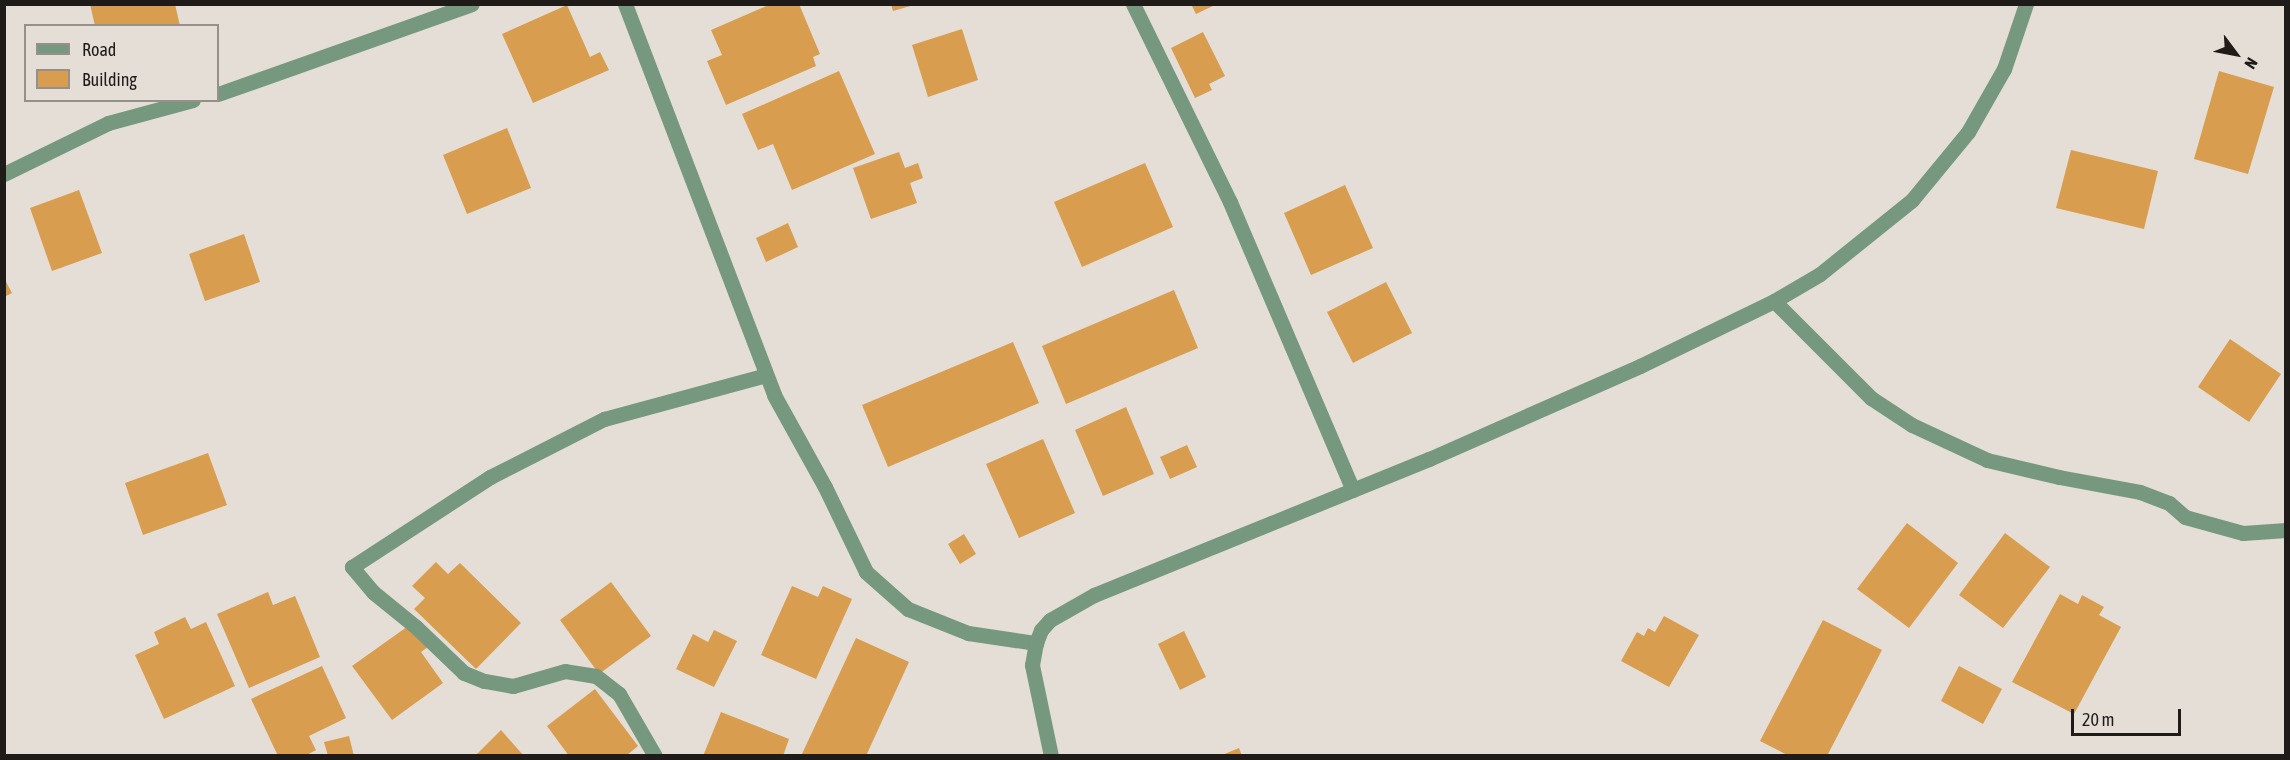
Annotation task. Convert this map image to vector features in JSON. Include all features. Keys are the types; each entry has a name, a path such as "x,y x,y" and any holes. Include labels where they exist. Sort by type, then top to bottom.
{"street":[{"path":"219,94 472,4"},
{"path":"625,4 774,395 825,487 866,572 908,609 968,633 1036,643"},
{"path":"1133,4 1230,202 1353,490"},
{"path":"1051,756 1032,665 1041,630 1050,620 1094,595 1353,490 1640,366 1774,301 1820,274 1912,200 1968,132 2004,69 2025,4"},
{"path":"4,174 108,123 186,102"},
{"path":"1774,301 1871,398 1912,425 1987,460 2059,477 2140,492 2169,503 2185,517 2243,533 2286,530"},
{"path":"655,756 620,694 596,676 566,670 513,686 484,681 464,673 416,627 373,592 352,567 490,477 604,418 766,375"}],"building":[{"path":"90,4 175,4 180,24 95,24"},
{"path":"771,4 799,4 820,54 813,57 816,66 726,105 707,61 722,55 711,30"},
{"path":"891,4 914,4 914,5 893,11"},
{"path":"1191,4 1217,4 1196,14"},
{"path":"567,5 590,57 600,52 609,70 533,103 502,34"},
{"path":"962,29 978,80 928,97 912,45"},
{"path":"1203,32 1225,76 1209,84 1212,90 1195,98 1171,48"},
{"path":"839,71 875,154 792,190 773,144 758,150 742,114"},
{"path":"2219,71 2274,87 2248,174 2194,159"},
{"path":"507,128 531,188 467,214 443,155"},
{"path":"2071,150 2158,171 2144,229 2056,208"},
{"path":"899,152 905,168 918,163 923,178 910,183 917,203 871,219 853,168"},
{"path":"1145,163 1173,227 1082,267 1054,202"},
{"path":"1345,185 1373,248 1311,275 1284,213"},
{"path":"79,190 102,253 52,271 30,208"},
{"path":"788,223 798,247 766,262 756,238"},
{"path":"244,234 260,282 205,301 189,254"},
{"path":"4,278 12,293 4,297"},
{"path":"1386,282 1412,333 1353,363 1327,312"},
{"path":"1174,290 1198,348 1066,404 1042,346"},
{"path":"2230,339 2281,374 2249,422 2198,387"},
{"path":"1013,342 1039,403 888,467 862,405"},
{"path":"1126,407 1154,474 1103,496 1075,430"},
{"path":"1043,439 1075,513 1019,538 986,464"},
{"path":"1187,445 1197,467 1170,479 1160,457"},
{"path":"208,453 227,505 143,535 125,483"},
{"path":"1907,523 1958,563 1909,628 1857,589"},
{"path":"2005,533 2050,567 2003,628 1959,595"},
{"path":"964,534 976,554 960,564 948,544"},
{"path":"436,562 448,574 460,563 521,623 476,669 414,609 425,598 412,586"},
{"path":"611,582 651,636 599,674 560,620"},
{"path":"792,586 818,597 823,586 852,599 816,679 761,655"},
{"path":"268,592 273,605 295,596 320,657 249,688 217,614"},
{"path":"2060,594 2078,604 2082,595 2104,607 2099,615 2121,627 2074,714 2012,682"},
{"path":"1664,616 1699,635 1669,687 1621,661 1637,632 1644,636 1648,628 1655,632"},
{"path":"185,617 191,629 206,622 235,686 164,719 135,655 159,644 154,632"},
{"path":"1823,620 1882,650 1827,756 1789,756 1760,741"},
{"path":"411,624 428,647 421,652 443,683 392,720 352,666"},
{"path":"714,630 737,641 714,687 676,669 693,634 708,642"},
{"path":"1184,631 1206,677 1180,690 1158,644"},
{"path":"856,638 909,662 866,756 801,756"},
{"path":"322,666 346,718 309,736 316,750 305,756 278,756 251,699"},
{"path":"1959,666 2002,689 1983,724 1941,701"},
{"path":"595,689 638,746 626,756 569,756 547,726"},
{"path":"721,712 789,739 783,756 703,756"},
{"path":"501,730 524,756 475,756"},
{"path":"349,736 354,756 328,756 324,742"},
{"path":"1239,748 1242,756 1222,756 1222,755"}]}
